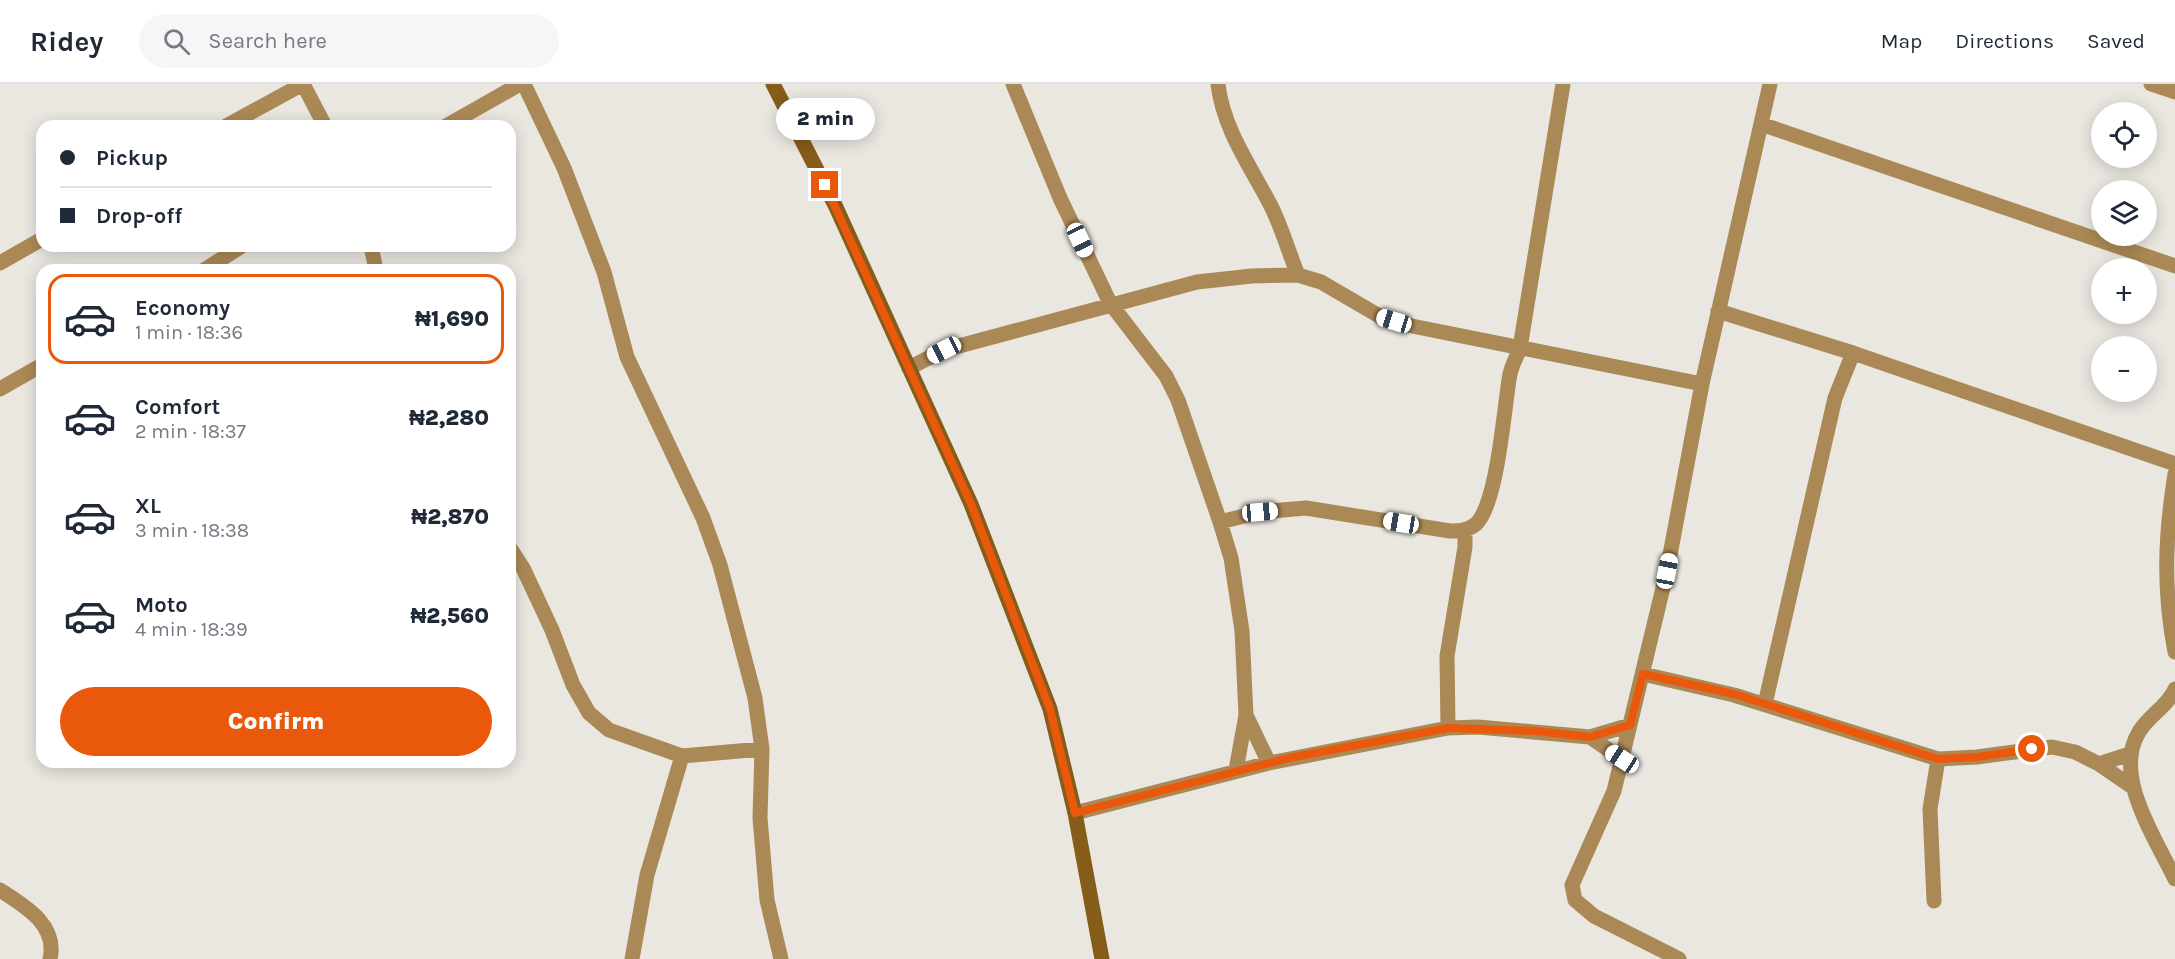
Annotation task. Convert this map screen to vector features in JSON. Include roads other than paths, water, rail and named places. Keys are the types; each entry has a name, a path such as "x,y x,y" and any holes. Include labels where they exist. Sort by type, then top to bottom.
{"street":[{"path":"237,120 303,84 322,120"},
{"path":"457,120 522,84 564,168 600,262 627,357 693,498 720,565 755,699 762,749 760,818 766,889 781,959"},
{"path":"773,84 835,205 971,504 1050,709 1075,813 1102,959"},
{"path":"1013,84 1060,198 1110,303 1166,376 1178,399 1220,522 1239,599 1246,715 1236,770"},
{"path":"1218,84 1221,105 1272,210 1298,275"},
{"path":"1220,522 1260,512 1306,508 1449,531 1465,531 1478,522 1490,494 1502,440 1511,372 1520,348 1563,84"},
{"path":"1679,959 1594,916 1575,900 1572,885 1614,791 1622,759 1667,571 1702,384 1770,84"},
{"path":"2151,84 2175,92"},
{"path":"1761,124 2175,266"},
{"path":"0,263 36,242"},
{"path":"214,264 232,252"},
{"path":"909,368 944,350 1110,303 1197,282 1252,276 1298,275 1321,282 1381,317 1407,326 1702,384"},
{"path":"1718,310 1853,353 2175,464"},
{"path":"1766,704 1835,398 1853,353"},
{"path":"0,389 36,368"},
{"path":"2175,474 2167,521 2165,569 2167,610 2175,652"},
{"path":"1448,728 1447,656 1465,547 1465,531"},
{"path":"516,557 552,630 573,685 589,713 609,730 669,754 682,756 762,749"},
{"path":"1643,674 1766,704 1938,759 1977,757 2052,747 2075,752 2099,764 2131,786"},
{"path":"2175,689 2140,730 2130,754 2131,786 2175,879"},
{"path":"1246,715 1269,763"},
{"path":"1075,813 1236,770 1448,728 1512,729 1590,737 1630,725"},
{"path":"1590,737 1622,759"},
{"path":"2099,764 2130,754"},
{"path":"632,959 647,875 682,756"},
{"path":"1934,901 1930,809 1938,759"},
{"path":"0,890 39,919 52,937 50,959"}]}
